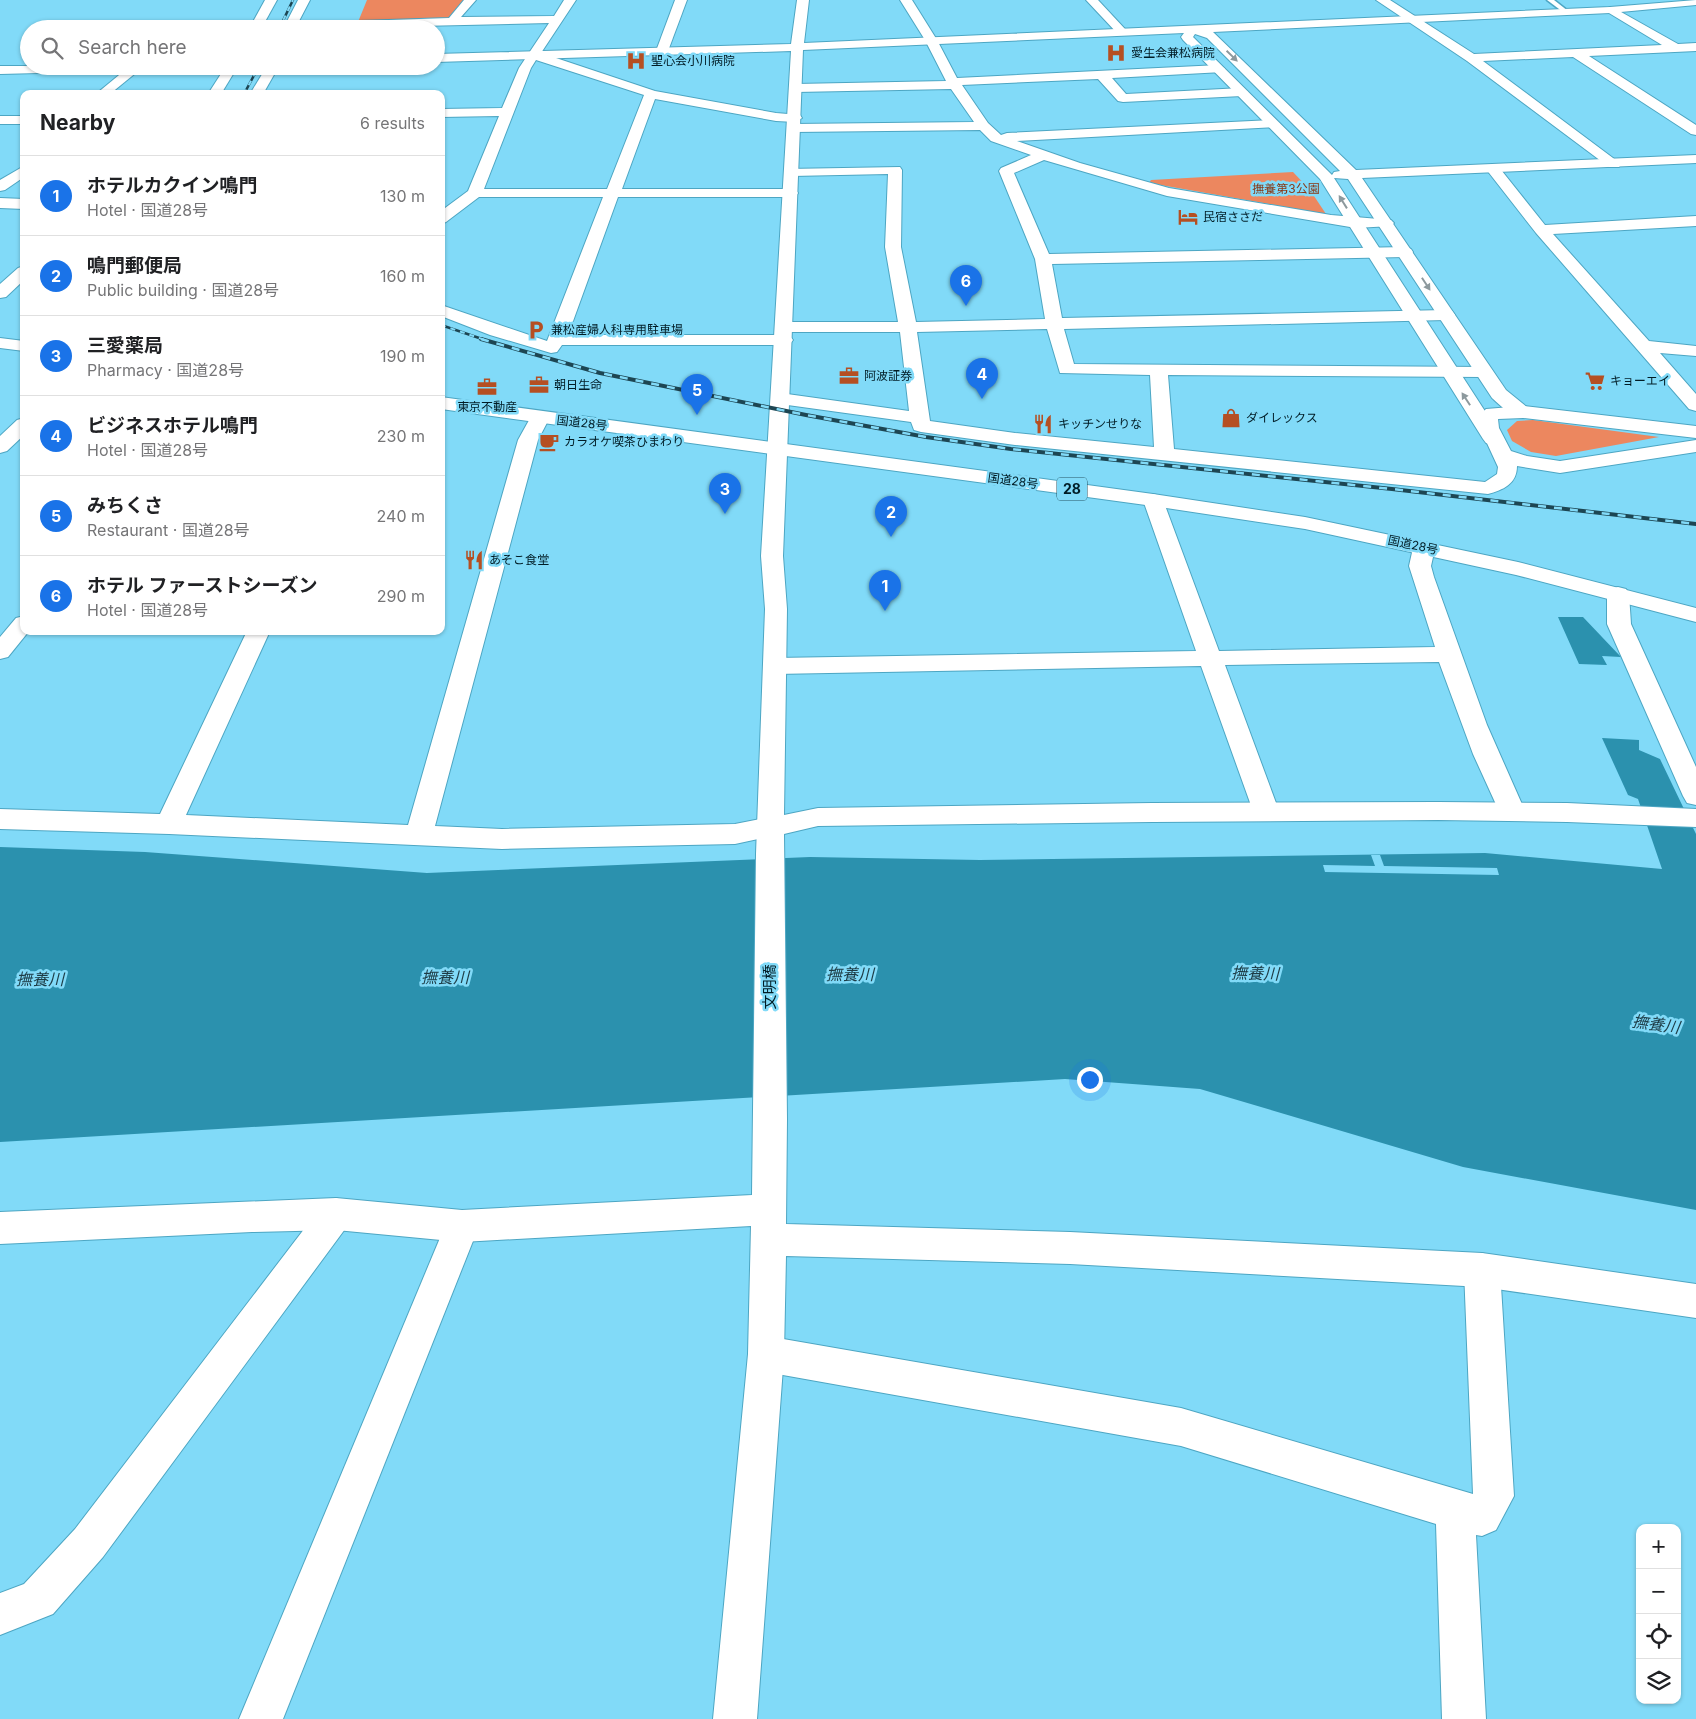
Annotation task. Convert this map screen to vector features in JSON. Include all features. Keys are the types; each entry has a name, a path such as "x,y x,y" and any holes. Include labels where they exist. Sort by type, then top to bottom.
{"main road":[{"path":"259,20 271,0"},
{"path":"294,20 304,0"},
{"path":"452,21 470,0"},
{"path":"445,216 476,193 525,68 570,0"},
{"path":"662,51 681,0"},
{"name":"文明橋","path":"735,1719 766,1354 771,1119 771,840 776,609 772,556 776,448 795,123 797,47 804,0"},
{"path":"906,0 931,40 954,84 983,126 996,138 1104,175 1168,192 1356,223 1386,223"},
{"path":"1092,0 1120,31"},
{"path":"1382,0 1414,19 1470,58 1614,164"},
{"path":"445,58 797,47 1610,10 1696,2"},
{"path":"1610,10 1696,60"},
{"path":"445,21 557,19"},
{"path":"1193,29 1187,37 1325,176 1498,447 1524,462 1560,466 1696,446"},
{"path":"1193,29 1211,36 1353,175 1484,372 1509,404 1523,412"},
{"path":"1470,58 1696,47"},
{"path":"1576,53 1696,131"},
{"path":"533,55 653,94 776,117 795,123 983,126"},
{"path":"796,88 954,84 1219,69"},
{"path":"0,70 20,70"},
{"path":"107,90 127,75"},
{"path":"217,90 226,75"},
{"path":"258,90 268,75"},
{"path":"1102,75 1123,98 1242,92"},
{"path":"445,312 496,331 551,348 558,340 650,97 653,94"},
{"path":"445,113 509,112"},
{"path":"0,120 20,120"},
{"path":"996,138 1273,124"},
{"path":"891,126 896,170 892,247 908,327 921,426 1488,488 1502,484 1507,477 1509,468 1488,426 1487,418 1493,413 1523,412 1696,432"},
{"path":"1043,155 1006,171 1043,259 1054,323 1066,369 1484,372"},
{"path":"1325,176 1696,159"},
{"path":"1493,169 1541,230 1696,405"},
{"path":"792,172 896,170"},
{"path":"0,187 20,173"},
{"path":"476,193 791,193"},
{"path":"0,203 20,204"},
{"path":"1541,230 1692,225"},
{"path":"1043,259 1405,252"},
{"path":"0,292 20,274"},
{"path":"558,340 784,334 908,327 1446,315"},
{"path":"0,343 20,346"},
{"path":"1644,346 1696,351"},
{"path":"1157,370 1160,378 1164,454"},
{"path":"780,399 806,400 919,417"},
{"name":"国道28号","path":"445,404 1153,500 1305,523 1518,569 1696,615"},
{"path":"418,835 528,440 540,418"},
{"path":"0,447 20,428"},
{"path":"1153,500 1266,811"},
{"path":"1424,548 1420,566 1423,577 1449,654 1498,784 1512,811"},
{"path":"0,819 169,824 502,839 589,839 735,834 771,840 818,817 1266,811 1512,811 1636,814 1695,810 1620,624 1618,594"},
{"path":"0,652 20,628"},
{"path":"169,824 257,635"},
{"path":"775,666 1449,654"},
{"path":"0,1614 38,1599 90,1543 336,1214"},
{"path":"0,1228 336,1214 462,1226 769,1225 1070,1248 1482,1270 1696,1301"},
{"path":"261,1719 462,1226"},
{"path":"766,1354 1182,1427 1455,1510 1482,1516 1494,1496 1482,1270"},
{"path":"1455,1510 1464,1719"}],"lane":[{"path":"1550,0 1565,11"}],"green space":[{"path":"367,0 464,0 450,19 359,20"},
{"name":"撫養第3公園","path":"1293,172 1310,190 1326,214 1149,183 1151,180"},
{"path":"1533,420 1659,437 1556,456 1531,452 1512,441 1507,430 1517,421"}],"water":[{"path":"1558,617 1583,617 1621,657 1602,656 1607,665 1579,664"},
{"name":"撫養川","path":"1602,738 1639,740 1639,750 1660,759 1696,834 1696,1210 1463,1167 1200,1089 1065,1079 0,1142 0,847 145,852 427,873 810,857 980,860 1485,853 1662,869 1638,799 1628,795"}],"pier":[{"path":"1371,855 1380,855 1384,866 1497,868 1499,875 1325,872 1323,865 1375,866"}],"railway":[{"path":"283,20 293,0"},
{"path":"246,90 254,75"},
{"path":"445,326 485,340"},
{"path":"481,339 600,373 806,415 926,437 1011,449 1392,489 1696,524"}],"place":[{"name":"愛生会兼松病院","path":"1116,53"},
{"name":"聖心会小川病院","path":"636,61"},
{"name":"民宿ささだ","path":"1188,217"},
{"name":"ホテル ファーストシーズン","path":"966,306"},
{"name":"兼松産婦人科専用駐車場","path":"536,330"},
{"name":"阿波証券","path":"849,376"},
{"name":"キョーエイ","path":"1595,381"},
{"name":"朝日生命","path":"539,385"},
{"name":"東京不動産","path":"487,387"},
{"name":"ビジネスホテル鳴門","path":"982,399"},
{"name":"みちくさ","path":"697,415"},
{"name":"ダイレックス","path":"1231,418"},
{"name":"キッチンせりな","path":"1043,424"},
{"name":"カラオケ喫茶ひまわり","path":"549,442"},
{"name":"三愛薬局","path":"725,514"},
{"name":"鳴門郵便局","path":"891,537"},
{"name":"あそこ食堂","path":"474,560"},
{"name":"ホテルカクイン鳴門","path":"885,611"}]}
